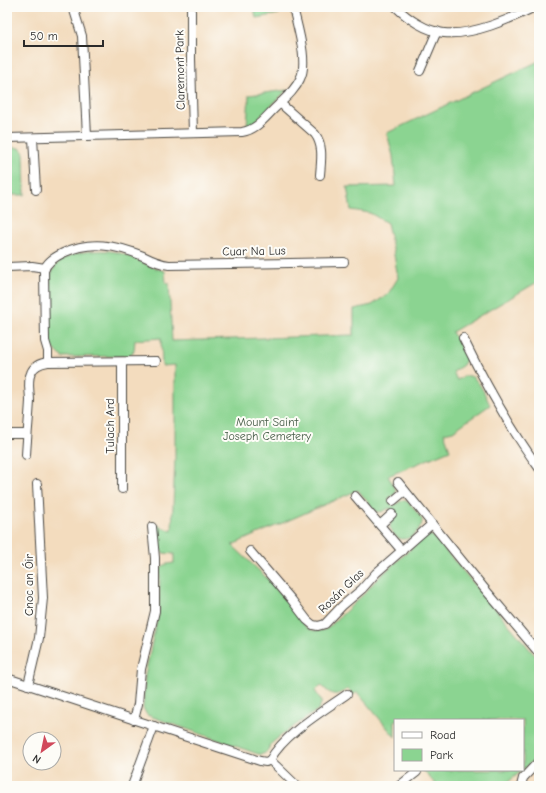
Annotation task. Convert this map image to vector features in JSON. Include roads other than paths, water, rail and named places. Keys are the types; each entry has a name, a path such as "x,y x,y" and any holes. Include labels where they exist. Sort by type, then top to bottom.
{"street":[{"path":"73,7 82,36 87,136"},
{"name":"Claremont Park","path":"192,7 191,59 193,133"},
{"path":"7,138 248,131 260,123 298,84 304,69 304,60 293,7"},
{"path":"396,7 417,23 437,32 449,33 470,31 503,21 535,7"},
{"path":"420,71 437,32"},
{"path":"280,103 315,134 319,140 322,152 320,175"},
{"path":"33,138 36,190"},
{"name":"Cuar Na Lus","path":"45,268 51,260 63,253 93,244 122,248 166,265 344,262"},
{"path":"7,266 32,266 45,268 45,341 48,351 48,362"},
{"path":"463,338 519,441 539,468"},
{"path":"26,455 30,375 37,365 42,362 156,361"},
{"name":"Tulach Ard","path":"122,362 122,489"},
{"path":"7,434 27,434"},
{"path":"398,482 539,653"},
{"name":"Cnoc an Óir","path":"28,685 39,638 43,598 37,484"},
{"path":"393,501 405,491"},
{"path":"355,496 402,551"},
{"path":"380,524 392,514"},
{"name":"Rosán Glas","path":"250,551 307,620 313,625 321,626 362,589 376,573 432,524"},
{"path":"134,720 138,704 141,669 155,611 155,558 152,526"},
{"path":"7,678 266,762 270,760 275,751 286,739 347,694"},
{"path":"132,786 154,726"},
{"path":"270,760 297,786"},
{"path":"521,786 523,778 539,761"},
{"path":"399,786 417,772"}],"park label":[{"name":"Mount Saint Joseph Cemetery","path":"267,429"}]}
